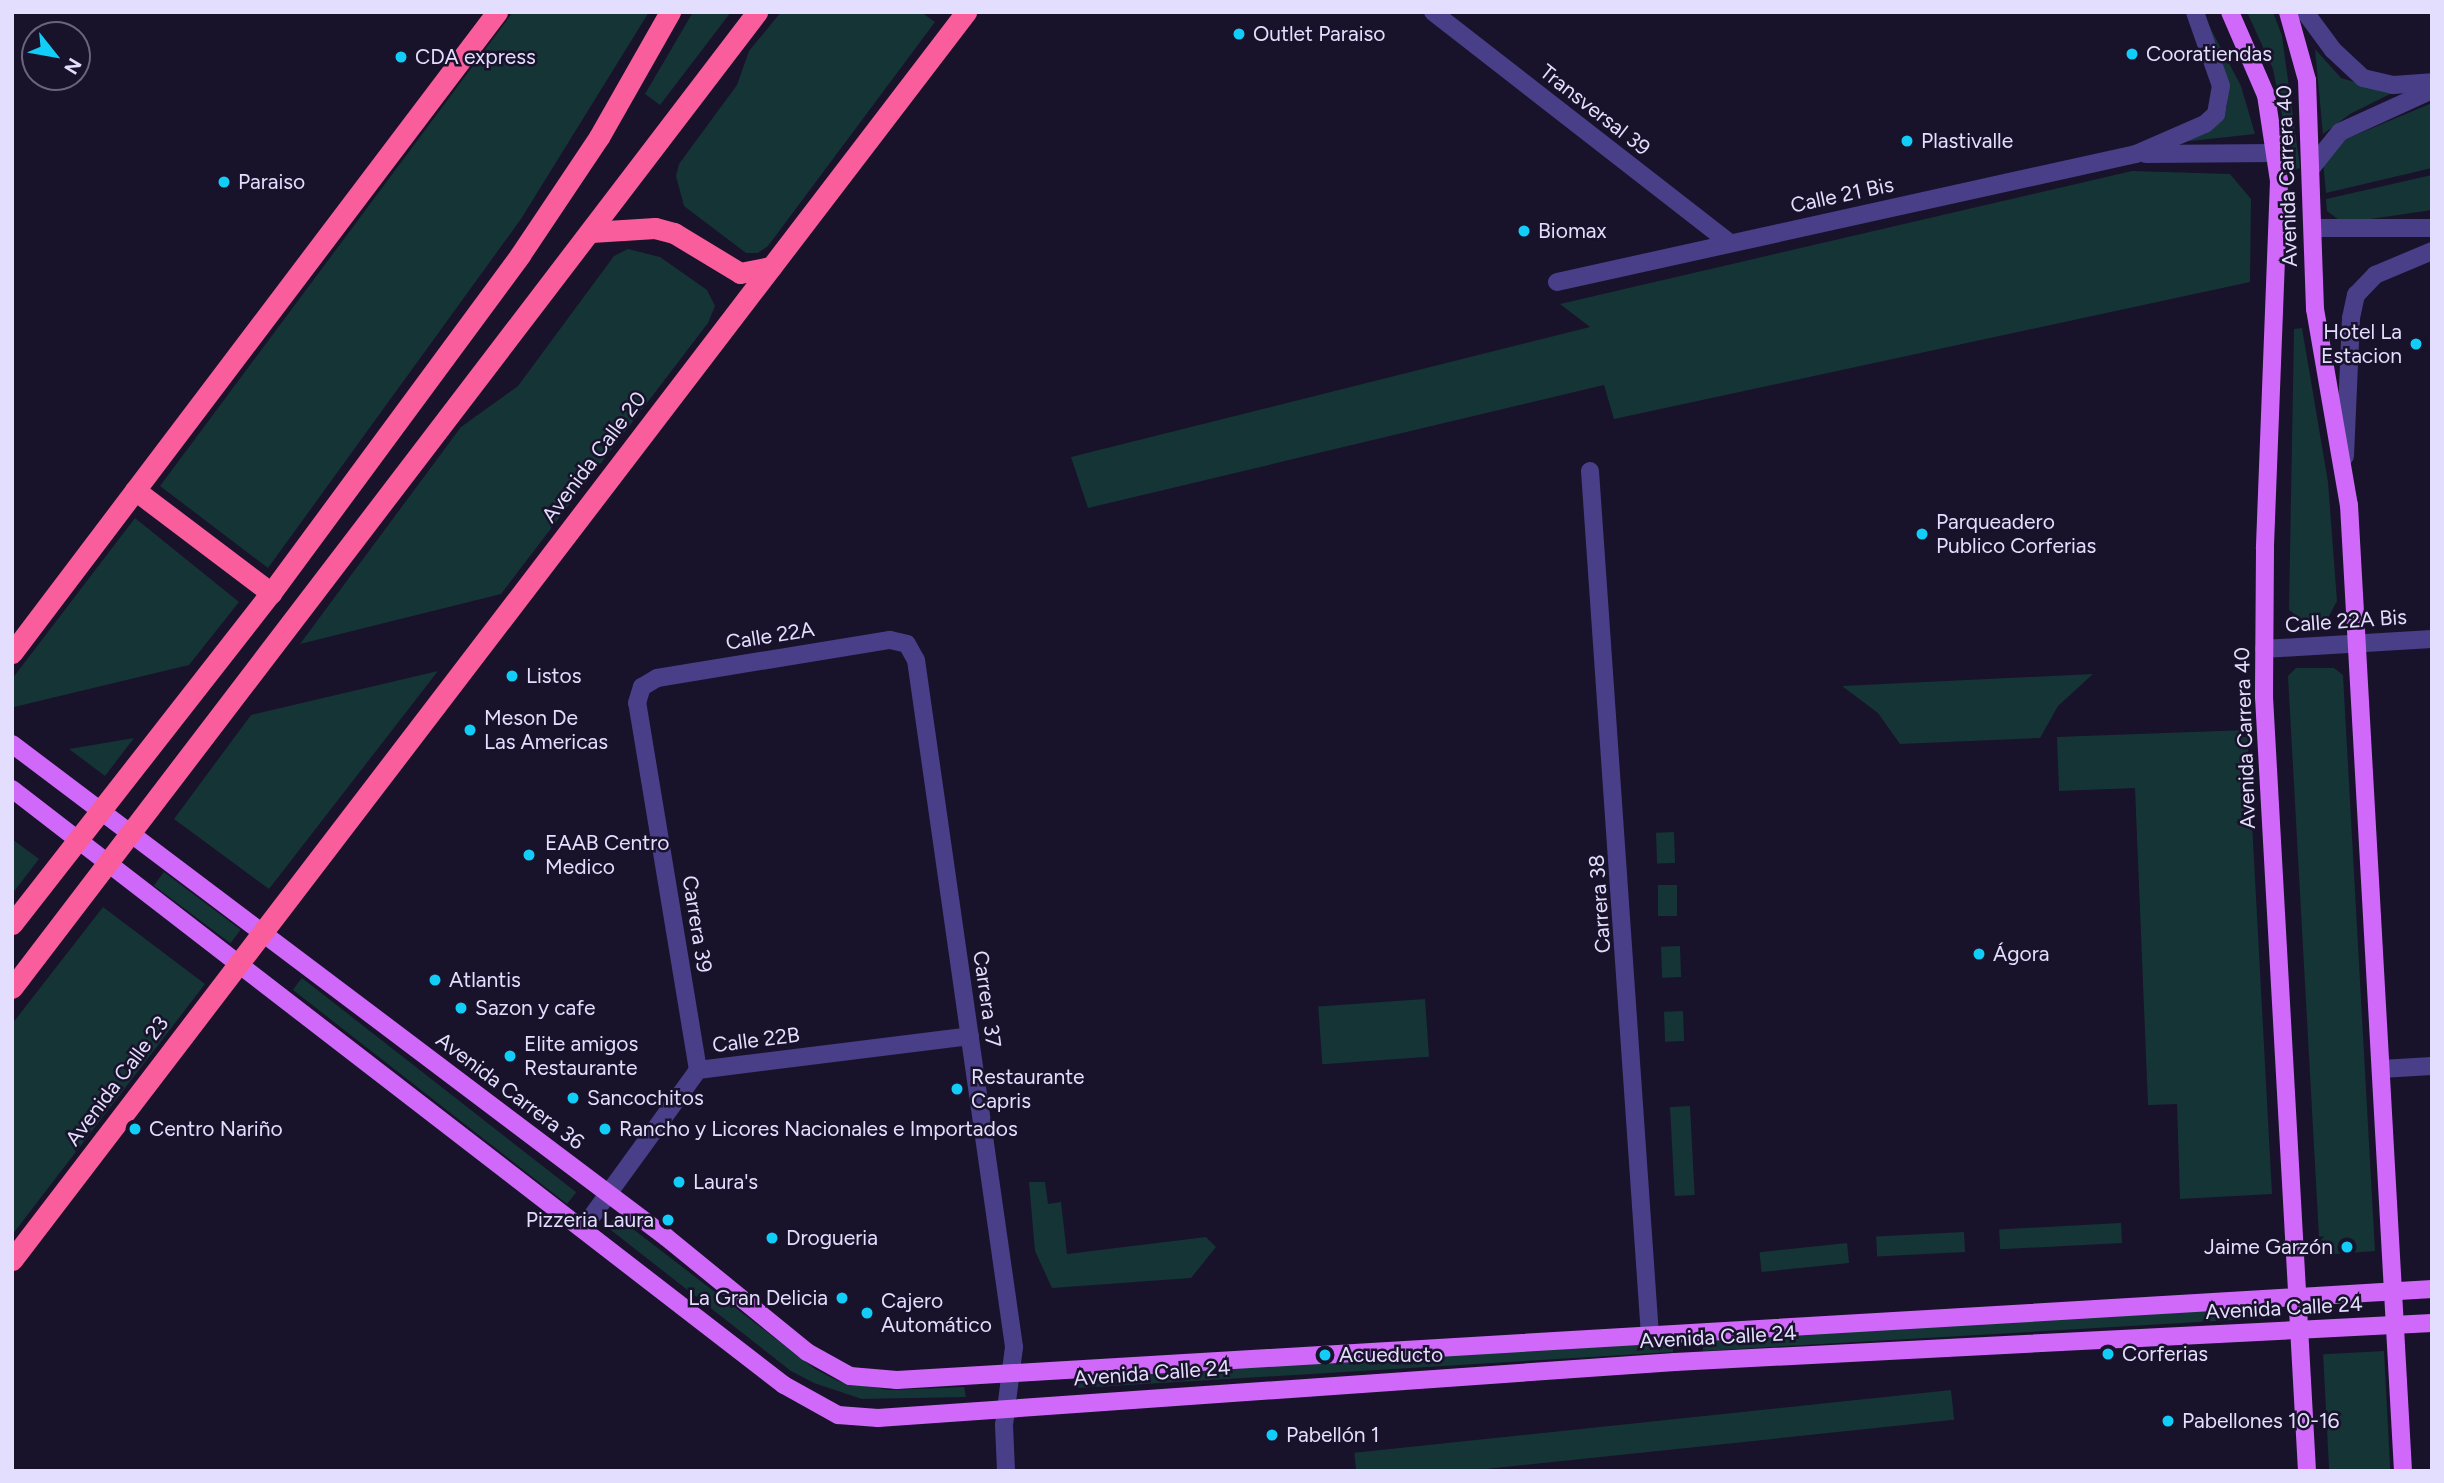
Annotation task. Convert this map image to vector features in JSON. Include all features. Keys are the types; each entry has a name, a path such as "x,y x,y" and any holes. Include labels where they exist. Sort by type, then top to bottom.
{"highway":[{"path":"12,653 497,12"},
{"path":"12,924 271,593 520,255 599,137 670,12"},
{"path":"12,988 758,12"},
{"name":"Avenida Calle 20","path":"261,932 962,14"},
{"path":"591,232 654,228 674,233 740,273 771,267"},
{"path":"135,490 271,593"},
{"name":"Avenida Calle 23","path":"12,1260 261,932"}],"main road":[{"name":"Avenida Carrera 40","path":"2230,12 2266,95 2277,153 2277,302 2264,649 2307,1471"},
{"name":"Avenida Carrera 40","path":"2288,12 2306,80 2312,167 2315,309 2344,470 2357,643 2403,1471"},
{"name":"Avenida Carrera 36","path":"12,744 607,1194 831,1369 874,1381 1011,1373"},
{"path":"12,789 584,1227 784,1385 838,1415 878,1418 1007,1407"},
{"name":"Avenida Calle 24","path":"1011,1373 2432,1289"},
{"name":"Avenida Calle 24","path":"1007,1407 1683,1362 2432,1323"}],"street":[{"name":"Transversal 39","path":"1433,12 1730,243"},
{"name":"Calle 21 Bis","path":"1557,282 2136,154 2205,124 2216,114 2221,86 2195,12"},
{"path":"2305,12 2333,50 2364,78 2393,85 2432,82"},
{"path":"2312,167 2340,132 2432,90"},
{"name":"Calle 21 Bis","path":"2136,154 2277,153"},
{"path":"2313,228 2432,228"},
{"path":"2344,470 2351,318 2356,295 2375,275 2432,251"},
{"name":"Carrera 38","path":"1590,471 1650,1335"},
{"name":"Calle 22A Bis","path":"2264,649 2432,639"},
{"name":"Calle 22A","path":"638,703 642,687 657,678 890,640 907,644 916,660"},
{"name":"Carrera 37","path":"916,660 1014,1348 1007,1407 1006,1471"},
{"name":"Carrera 39","path":"638,703 698,1070"},
{"name":"Calle 22B","path":"584,1227 698,1070 970,1035"},
{"path":"2381,1069 2432,1066"}],"green space":[{"path":"513,12 649,12 521,219 268,568 160,486"},
{"path":"693,12 731,12 660,105 645,94"},
{"path":"781,12 921,12 935,22 768,246 758,253 746,253 684,206 676,176 679,164 737,85 749,51"},
{"path":"2247,12 2273,12 2282,36 2300,168 2293,170 2273,69"},
{"path":"2204,16 2241,86 2255,134 2172,143 2219,118 2227,107 2228,87"},
{"path":"2315,49 2341,78 2392,93 2350,114 2323,134"},
{"path":"2432,103 2432,168 2326,193 2323,161 2334,144"},
{"path":"2132,171 2230,174 2251,199 2250,282 1614,419 1604,385 1088,508 1071,457 1590,327 1560,304"},
{"path":"2432,175 2432,210 2343,223 2327,211 2326,199"},
{"path":"628,249 660,257 707,290 715,306 708,323 501,594 300,644 461,427 518,386 614,256"},
{"path":"2302,328 2328,482 2337,601 2328,618 2308,624 2289,610 2294,329"},
{"path":"135,518 239,602 189,665 14,707 12,679"},
{"path":"2296,668 2334,668 2343,675 2375,1251 2320,1255 2288,676"},
{"path":"438,671 269,889 174,819 251,715"},
{"path":"2093,674 2058,706 2040,738 1900,744 1878,713 1842,686"},
{"path":"2247,730 2272,1194 2180,1199 2177,1104 2148,1105 2135,788 2059,791 2057,737"},
{"path":"134,738 105,776 69,749"},
{"path":"1674,832 1675,863 1657,864 1656,833"},
{"path":"12,839 39,859 12,894"},
{"path":"164,872 241,930 230,943 154,886"},
{"path":"1658,885 1677,885 1677,916 1658,916"},
{"path":"103,907 205,984 12,1235 12,1024"},
{"path":"1680,946 1681,977 1662,978 1661,947"},
{"path":"302,978 576,1192 567,1204 293,990"},
{"path":"1425,999 1429,1057 1322,1064 1318,1006"},
{"path":"1683,1011 1684,1041 1665,1042 1664,1012"},
{"path":"1690,1106 1695,1195 1675,1196 1670,1107"},
{"path":"1029,1182 1045,1182 1048,1204 1061,1202 1067,1254 1206,1237 1216,1247 1191,1278 1052,1288 1035,1251"},
{"path":"616,1216 815,1369 838,1381 889,1390 964,1387 966,1397 862,1399 814,1383 791,1371 607,1227"},
{"path":"2121,1223 2122,1243 2000,1249 1999,1229"},
{"path":"1964,1232 1965,1252 1877,1257 1876,1237"},
{"path":"1847,1243 1849,1263 1762,1272 1759,1252"},
{"path":"2209,1307 2267,1308 2268,1318 1703,1351 1703,1339"},
{"path":"1673,1340 1673,1352 1078,1388 1076,1379 1259,1363"},
{"path":"2384,1351 2390,1471 2329,1471 2323,1354"},
{"path":"1951,1390 1954,1420 1467,1471 1356,1471 1354,1453"}],"place":[{"name":"Outlet Paraiso","path":"1239,34"},
{"name":"Cooratiendas","path":"2132,54"},
{"name":"CDA express","path":"401,57"},
{"name":"Plastivalle","path":"1907,141"},
{"name":"Paraiso","path":"224,182"},
{"name":"Biomax","path":"1524,231"},
{"name":"Hotel La Estacion","path":"2416,344"},
{"name":"Parqueadero Publico Corferias","path":"1922,534"},
{"name":"Listos","path":"512,676"},
{"name":"Meson De Las Americas","path":"470,730"},
{"name":"EAAB Centro Medico","path":"529,855"},
{"name":"Ágora","path":"1979,954"},
{"name":"Atlantis","path":"435,980"},
{"name":"Sazon y cafe","path":"461,1008"},
{"name":"Elite amigos Restaurante","path":"510,1056"},
{"name":"Restaurante Capris","path":"957,1089"},
{"name":"Sancochitos","path":"573,1098"},
{"name":"Centro Nariño","path":"135,1129"},
{"name":"Rancho y Licores Nacionales e Importados","path":"605,1129"},
{"name":"Laura's","path":"679,1182"},
{"name":"Pizzeria Laura","path":"668,1220"},
{"name":"Drogueria","path":"772,1238"},
{"name":"Jaime Garzón","path":"2347,1247"},
{"name":"La Gran Delicia","path":"842,1298"},
{"name":"Cajero Automático","path":"867,1313"},
{"name":"Corferias","path":"2108,1354"},
{"name":"Acueducto","path":"1325,1355"},
{"name":"Pabellones 10-16","path":"2168,1421"},
{"name":"Pabellón 1","path":"1272,1435"}]}
